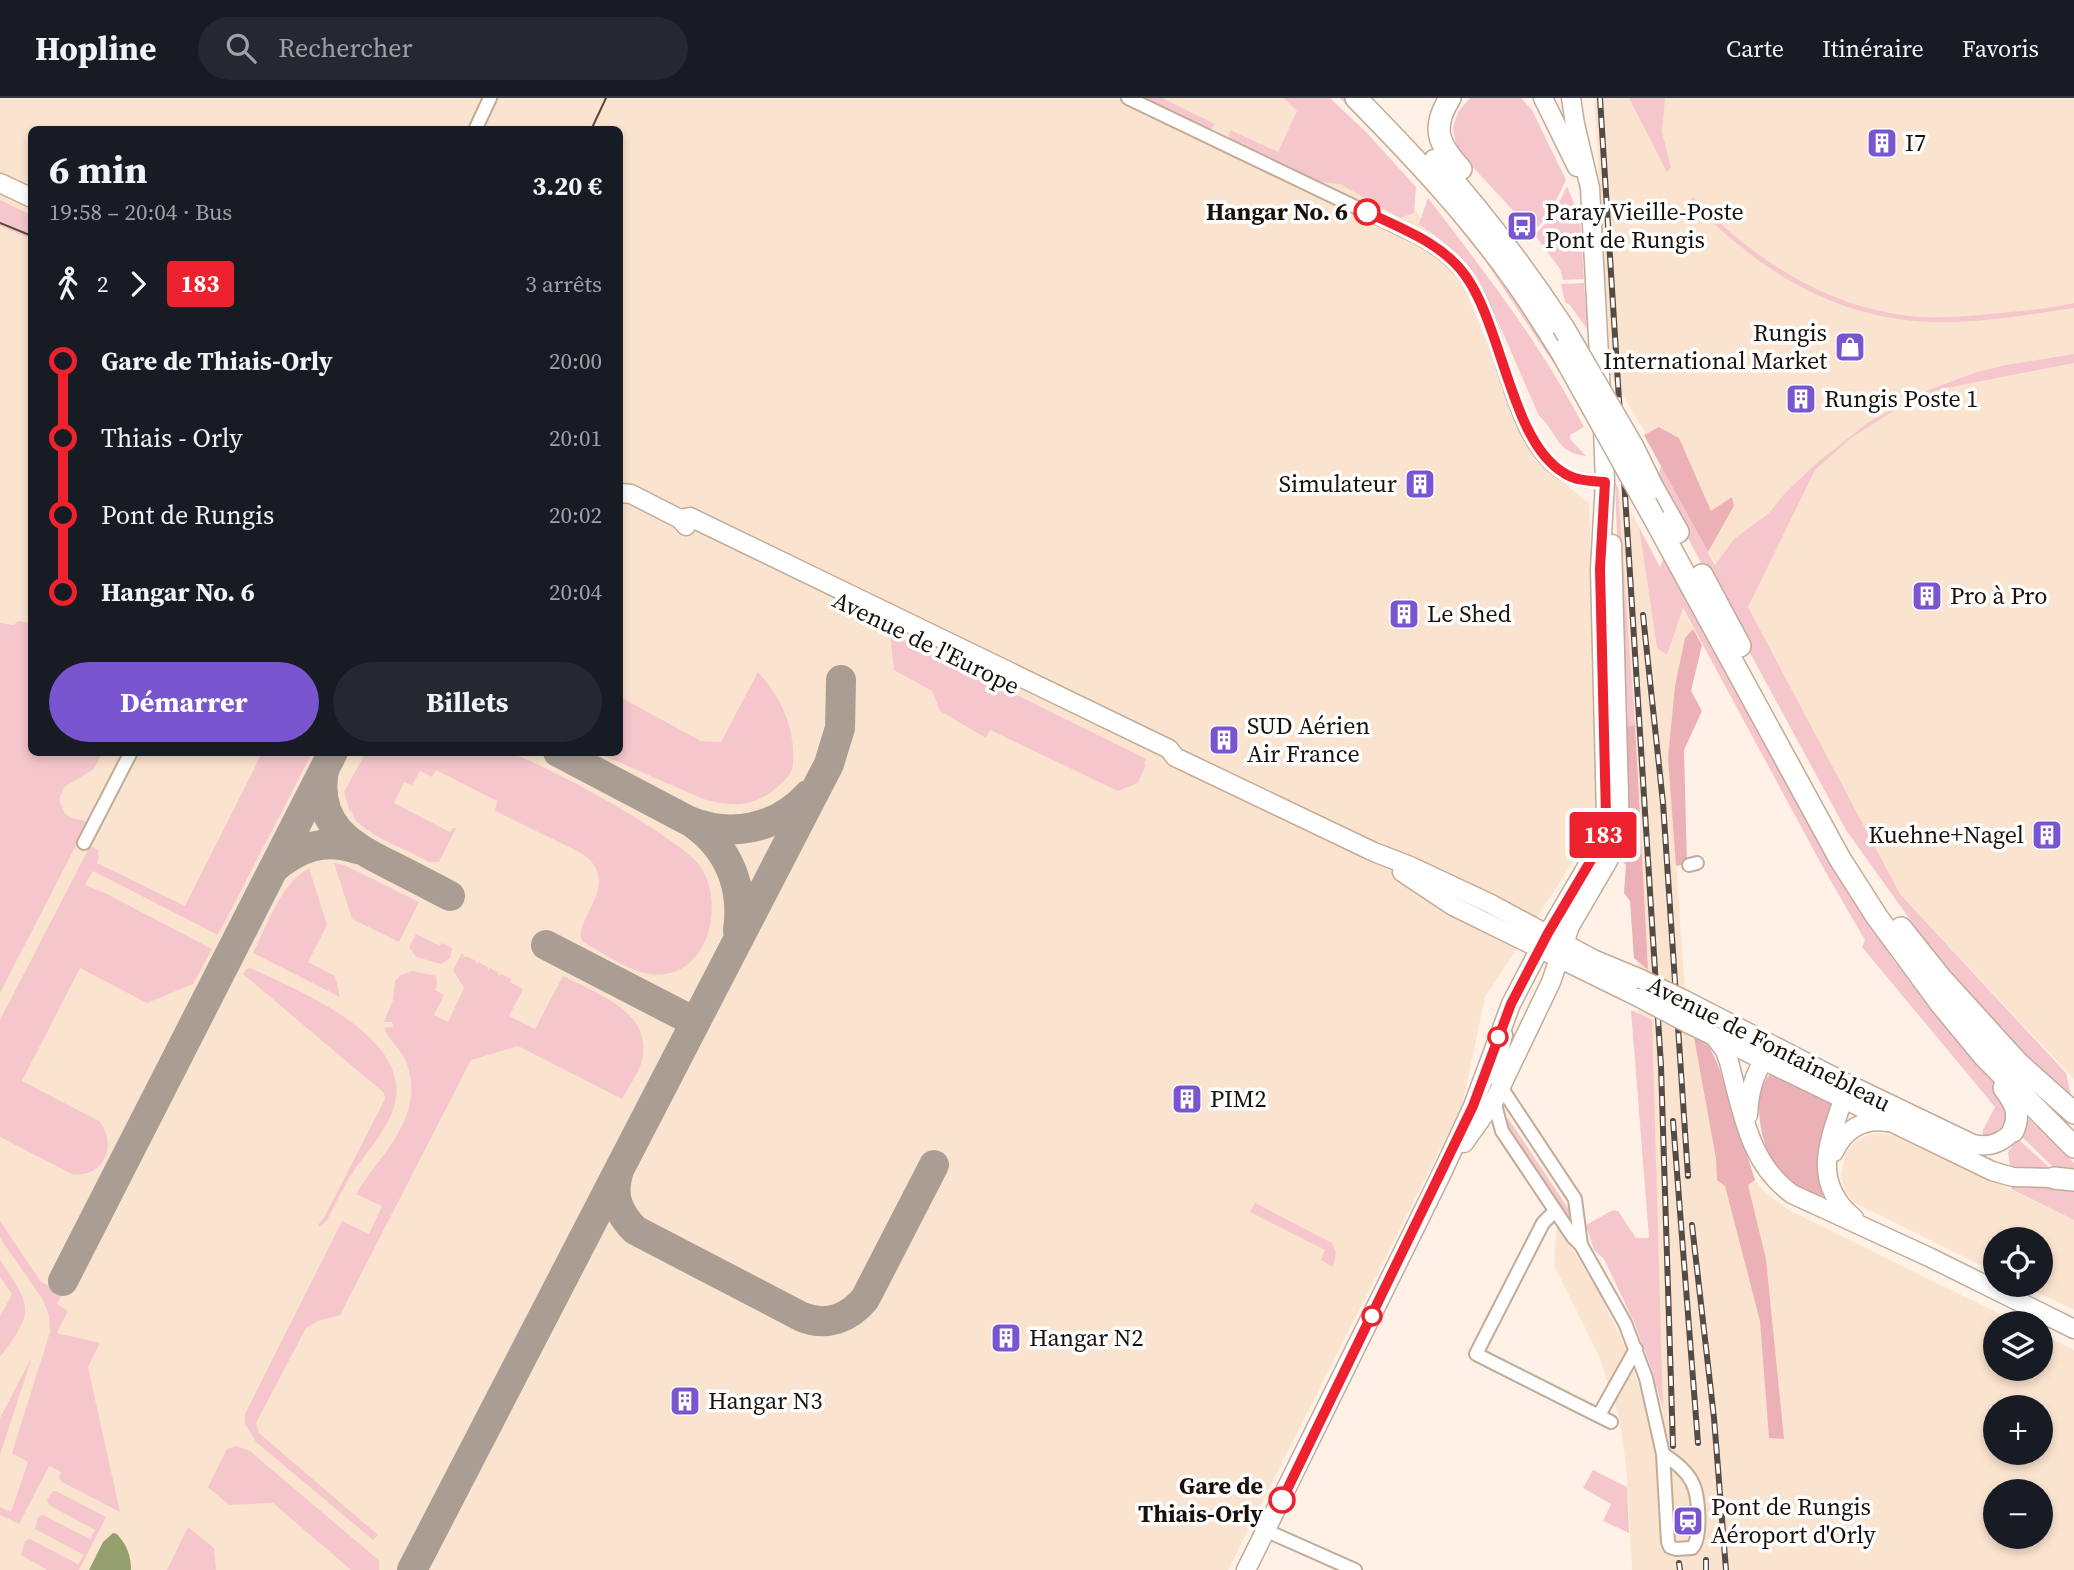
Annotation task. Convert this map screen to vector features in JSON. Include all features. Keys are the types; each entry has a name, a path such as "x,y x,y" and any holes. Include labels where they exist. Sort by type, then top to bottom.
{"highway":[{"path":"1356,98 1426,171 1458,209 1522,292 1561,351 1654,518 1732,645 1839,832 1898,925 1940,977 2018,1063 2074,1113"},
{"path":"1376,98 1475,206 1563,327 1633,447 1851,878 1916,971 2002,1076 2074,1147"},
{"path":"1450,98 1439,124 1440,141 1444,151 1540,269 1557,300 1563,327"},
{"path":"2002,1076 2002,1086 2017,1110 2013,1131"}],"main road":[{"path":"1543,98 1579,171 1591,214"},
{"path":"1441,1175 1497,1093 1539,1008 1570,926 1608,861 1620,832 1612,541 1605,482 1590,188 1575,124 1572,98"},
{"path":"0,183 28,196"},
{"path":"0,195 28,208"},
{"path":"1246,1570 1441,1175 1473,1106 1511,1004 1604,832 1606,794 1600,569 1605,482"},
{"name":"Avenue de l'Europe","path":"623,491 680,519 690,517 703,523 1169,749 1175,757 1374,852 1562,951"},
{"path":"1562,951 1689,1024 1763,1061 1846,1092 1894,1124 1992,1171 2013,1177 2064,1179"},
{"name":"Avenue de Fontainebleau","path":"1562,951 1641,979 1794,1056 1846,1092 1973,1144 1994,1144 2013,1131"},
{"path":"1715,1037 1725,1051 1760,1160 1776,1183 1792,1194 2074,1328"},
{"path":"1748,1127 1753,1084 1763,1061 1772,1054 1794,1056"},
{"path":"1846,1092 1827,1156 1827,1182 1835,1200 1868,1230"},
{"path":"1827,1168 1839,1140 1857,1125 1878,1121 1894,1124"}],"street":[{"path":"477,126 490,98"},
{"path":"1128,98 1418,237 1443,253 1464,274 1478,297 1539,453 1565,475 1579,480 1605,482"},
{"path":"84,843 129,756"},
{"path":"1511,1004 1496,1079 1502,1131 1581,1245 1611,1295 1636,1349 1646,1378 1663,1454 1668,1542 1670,1547 1676,1549 1692,1548 1699,1538 1696,1495 1692,1481 1680,1466 1663,1454"},
{"path":"1497,1093 1575,1199 1581,1245"},
{"path":"1473,1106 1475,1127"},
{"path":"1555,1210 1543,1223 1476,1354 1611,1422"},
{"path":"1599,1415 1636,1349"},
{"path":"1266,1531 1338,1567 1355,1570"}],"shaded area":[{"path":"0,98 1294,98 1415,209 1465,289 1536,461 1589,503 1599,822 1485,997 1462,1106 1228,1570 0,1570"},
{"path":"1143,98 1162,98 1215,124 1210,130"},
{"path":"1284,98 1330,98 1367,133 1416,187 1414,213 1400,218 1340,184 1319,182 1234,142 1229,137 1230,130 1278,152 1297,111"},
{"path":"1340,98 1347,98 1489,257 1588,407 1572,391 1486,262 1433,195"},
{"path":"1470,98 1521,98 1532,110 1566,180 1549,215 1533,232 1457,150 1453,128 1458,112"},
{"path":"1594,98 2074,98 2074,1079 1900,894 1730,574 1726,584 1664,464 1611,376"},
{"path":"1629,98 1665,98 1662,132 1671,168 1667,172"},
{"path":"1567,186 1580,219 1584,279 1563,280 1560,269 1535,235 1553,215"},
{"path":"1693,197 1715,219 1764,258 1818,290 1847,302 1909,316 1943,317 2074,303 2074,308 1990,320 1947,322 1905,320 1873,314 1814,294 1762,263 1690,201"},
{"path":"1428,198 1511,309 1549,366 1584,427 1570,435 1570,439 1586,456 1562,446 1539,416 1477,277 1455,252 1419,224"},
{"path":"0,200 28,214 28,238 0,226"},
{"path":"1584,283 1588,330 1565,302 1561,284"},
{"path":"2074,354 2074,363 1941,389 1898,408 1851,438 1815,470 1748,607 1900,894 2066,1073 2071,1096 2041,1074 1936,956 1846,830 1657,481 1661,466 1715,565 1734,539 1768,514 1786,492 1819,461 1869,422 1931,389 1977,372"},
{"path":"1659,427 1679,438 1711,511 1732,497 1734,506 1708,552 1644,435"},
{"path":"1615,482 1618,488 1635,725 1624,727"},
{"path":"1618,488 1639,527 1657,648 1667,654 1681,608 1693,629 1685,638 1670,776 1688,1033 1709,1046 1718,1065 1755,1180 1765,1192 1787,1209 1994,1311 1983,1311 1983,1381 2053,1381 2053,1340 2074,1350 2074,1570 1632,1570 1626,1465 1619,1417 1599,1356 1554,1265 1557,1225 1599,1292 1627,1351 1642,1396 1649,1430 1664,1429 1638,1010 1641,1009 1637,961 1634,958 1627,848 1635,725"},
{"path":"1639,527 1660,567 1665,554 1891,957 1949,1032 2012,1104 2007,1129 1982,1140 1983,1130 1995,1107 1862,947 1865,940 1683,608 1667,655 1657,648"},
{"path":"19,621 28,623 28,756 100,756 94,769 64,787 59,800 65,814 88,822 0,993 0,623 13,625"},
{"path":"1693,629 1702,645 1691,691 1702,711 1684,750 1687,864 1676,866 1668,758 1675,686 1685,638"},
{"path":"890,632 1146,759 1138,783 1118,791 990,730 986,738 940,711 932,691 894,670"},
{"path":"758,672 774,692 785,714 793,752 793,765 789,775 763,797 736,804 703,799 605,756 623,756 623,699 701,741 721,742"},
{"path":"1635,725 1648,970 1634,958 1630,901 1624,893 1626,865 1618,857 1624,727"},
{"path":"260,756 310,756 218,935 93,871 85,885 212,949 193,984 147,1003 80,968 22,1081 99,1121 108,1140 105,1158 99,1166 83,1174 72,1174 0,1137 0,1020 90,846 98,850 97,863 185,906"},
{"path":"364,756 517,756 527,760 640,820 687,853 700,866 708,882 712,900 706,938 698,954 686,966 670,973 650,974 624,965 583,942 583,924 598,888 598,875 593,863 579,852 495,811 497,801 436,770 432,777 420,771 412,785 404,782 394,803 450,832 456,828 439,862 429,862 362,826 352,811 350,812 344,792"},
{"path":"334,863 344,865 419,902 399,942 352,919"},
{"path":"309,868 327,925 308,962 335,976 340,997 253,953 282,894"},
{"path":"416,934 440,946 442,943 452,948 450,958 441,964 416,957 409,947"},
{"path":"462,953 463,958 466,956 476,961 476,965 478,962 488,967 488,971 490,968 499,973 498,976 502,974 523,989 509,1016 535,1029 563,976 604,997 629,1015 638,1026 643,1039 643,1055 622,1099 518,1046 471,1060 340,1315 318,1321 306,1328 256,1423 259,1433 378,1535 373,1540 256,1442 245,1424 245,1414 342,1221 369,1234 382,1206 356,1194 398,1134 410,1102 411,1084 407,1064 384,1028 393,1027 392,1022 384,1022 393,1000 395,981 401,975 412,971 436,976 435,990 444,995 434,1015 448,1022 464,988 453,970"},
{"path":"250,968 298,990 352,1022 374,1042 390,1064 396,1088 391,1115 351,1175 327,1220 320,1227 318,1225 385,1099 384,1093 243,974"},
{"path":"1631,1010 1652,1020 1663,1409 1634,1322 1604,1259 1594,1250 1586,1225 1613,1210 1618,1211 1636,1238 1649,1238"},
{"path":"1694,1037 1709,1046 1718,1065 1755,1180 1748,1185 1766,1259 1784,1439 1769,1438 1760,1321 1725,1186 1717,1180 1716,1159"},
{"path":"1771,1073 1831,1103 1838,1110 1825,1194 1819,1199 1788,1180 1768,1154 1759,1107 1763,1085"},
{"path":"1508,1118 1574,1217 1575,1232 1504,1124"},
{"path":"2029,1119 2074,1163 2074,1174 2054,1168 2020,1135"},
{"path":"1868,1135 1898,1135 2074,1220 2074,1310 2047,1297 2053,1297 2053,1227 1983,1227 1983,1266 1855,1203 1845,1191 1841,1176 1845,1154 1855,1142"},
{"path":"2018,1139 2049,1167 2050,1173 2017,1171 2010,1165 2008,1152"},
{"path":"2012,1185 2046,1185 2074,1192 2074,1220 2011,1189"},
{"path":"1255,1203 1332,1243 1336,1253 1333,1267 1321,1260 1325,1250 1250,1212"},
{"path":"0,1221 41,1282 63,1293 57,1304 68,1311 57,1333 100,1343 88,1367 120,1512 62,1482 59,1477 61,1472 49,1466 19,1524 0,1515 0,1507 11,1512 28,1462 12,1453 50,1332 49,1315 43,1300 0,1238"},
{"path":"0,1260 18,1289 25,1309 19,1329 0,1357 0,1317 12,1294 0,1277"},
{"path":"32,1357 0,1455 0,1418"},
{"path":"236,1446 250,1451 375,1557 379,1561 379,1570 351,1570 273,1503 229,1505 208,1487 227,1449"},
{"path":"1593,1470 1627,1487 1629,1533 1603,1521 1611,1504 1583,1488"},
{"path":"53,1491 106,1517 79,1570 47,1570 21,1555 25,1541 30,1539 78,1564 84,1555 35,1529 38,1517 43,1515 90,1539 95,1530 49,1505 47,1500"},
{"path":"188,1527 214,1548 216,1570 167,1570"},
{"path":"113,1533 117,1534 126,1547 131,1570 89,1570 103,1542"}],"taxiway":[{"path":"412,1570 829,764 840,728 841,680"},
{"path":"63,1281 331,756"},
{"path":"566,756 689,821 721,829 768,823 796,807 808,795"},
{"path":"324,770 324,805 338,831 362,850 450,896"},
{"path":"694,824 716,845 731,870 739,899 738,930"},
{"path":"274,868 313,846 334,844 357,849"},
{"path":"546,945 695,1022"},
{"path":"618,1174 615,1190 618,1204 635,1230 802,1317 829,1321 845,1316 865,1299 934,1165"}],"tram line":[{"path":"593,126 606,98"},
{"path":"0,223 28,234"}],"railway":[{"path":"1600,98 1661,1066 1673,1446"},
{"path":"1643,615 1663,803 1688,1176"},
{"path":"1673,1121 1698,1443"},
{"path":"1692,1225 1714,1418 1726,1570"},
{"path":"1706,1560 1706,1570"},
{"path":"1679,1563 1680,1570"}],"bus line":[{"name":"183","path":"1282,1500 1473,1106 1511,1004 1548,933 1600,845 1606,816 1600,569 1605,482 1579,480 1565,475 1539,453 1517,402 1486,316 1474,289 1458,266 1418,237 1367,212"}],"place":[{"name":"I7","path":"1882,143"},
{"name":"Hangar No. 6","path":"1367,212"},
{"name":"Paray Vieille-Poste Pont de Rungis","path":"1522,226"},
{"name":"Rungis International Market","path":"1850,347"},
{"name":"Rungis Poste 1","path":"1801,399"},
{"name":"Simulateur","path":"1420,484"},
{"name":"Pro à Pro","path":"1927,596"},
{"name":"Le Shed","path":"1404,614"},
{"name":"SUD Aérien Air France","path":"1224,740"},
{"name":"Kuehne+Nagel","path":"2047,835"},
{"name":"PIM2","path":"1187,1099"},
{"name":"Hangar N2","path":"1006,1338"},
{"name":"Hangar N3","path":"685,1401"},
{"name":"Gare de Thiais-Orly","path":"1282,1500"},
{"name":"Pont de Rungis Aéroport d'Orly","path":"1688,1521"}]}
